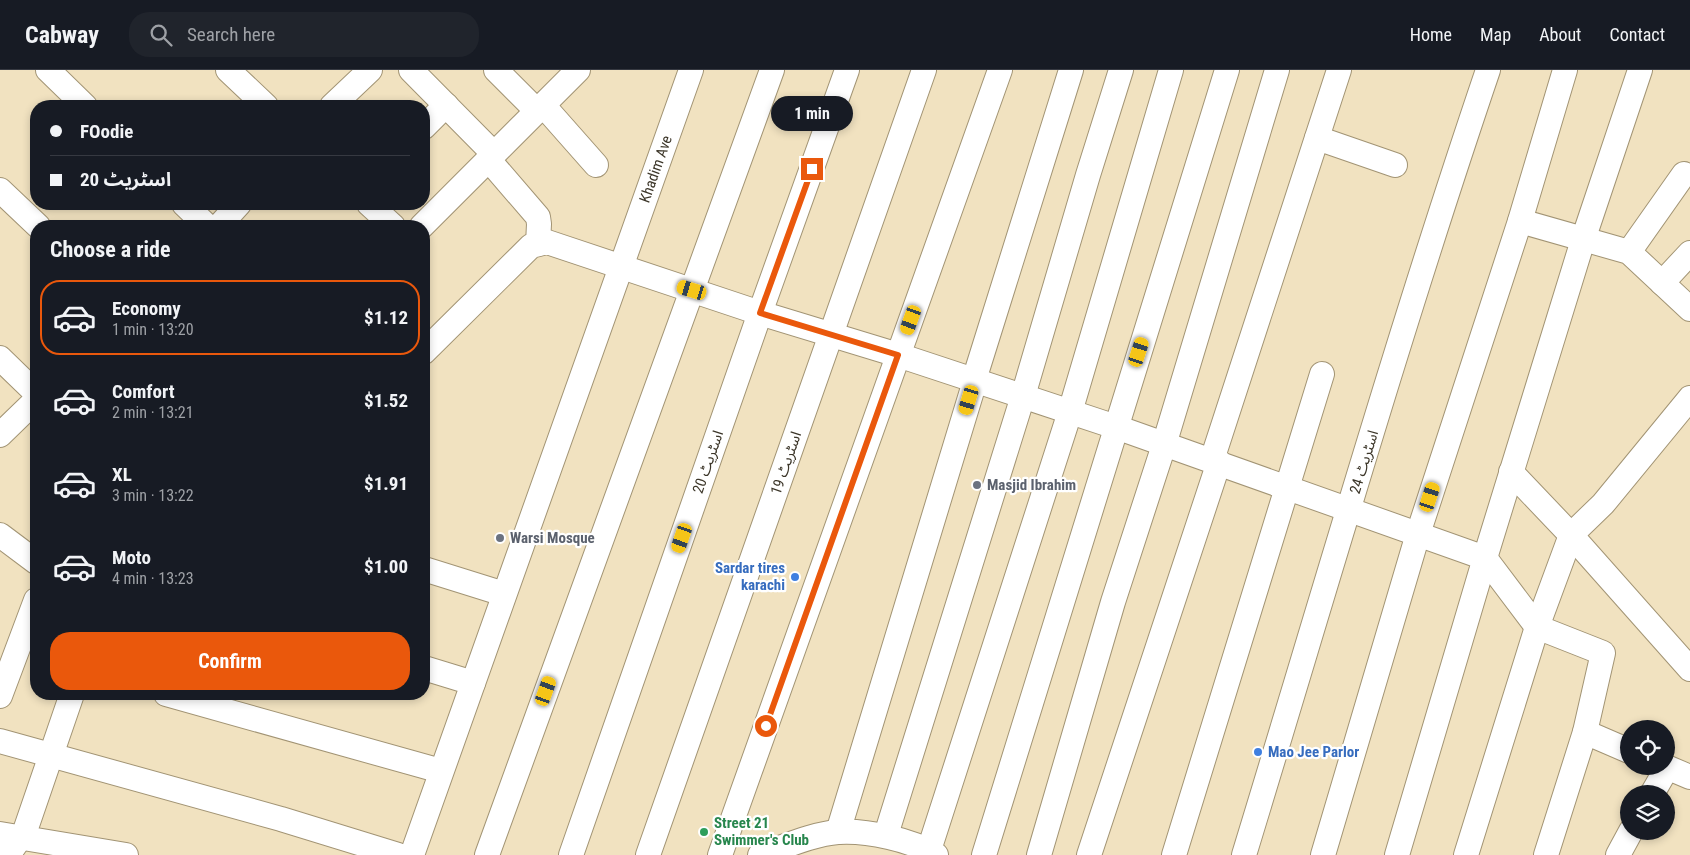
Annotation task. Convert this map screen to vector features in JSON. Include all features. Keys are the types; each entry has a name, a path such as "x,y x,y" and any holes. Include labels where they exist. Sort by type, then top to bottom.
{"street":[{"path":"48,70 79,100"},
{"path":"228,70 260,100"},
{"path":"338,100 370,70"},
{"path":"411,70 446,105 491,156 538,217 538,244"},
{"path":"496,70 540,108 596,165"},
{"path":"428,220 578,70"},
{"name":"Khadim Ave","path":"412,855 691,70"},
{"path":"487,855 772,70"},
{"name":"اسٹریٹ 20","path":"571,855 847,70"},
{"name":"اسٹریٹ 19","path":"648,855 924,70"},
{"path":"720,855 1000,70"},
{"path":"838,832 974,380 1071,70"},
{"path":"886,836 1023,396 1121,70"},
{"path":"760,855 801,841 838,832 886,836 932,853 1070,412 1171,70"},
{"path":"984,855 1227,70"},
{"path":"1039,855 1113,602 1164,445 1277,70"},
{"path":"1089,855 1339,70"},
{"name":"اسٹریٹ 24","path":"1244,855 1454,170 1488,70"},
{"path":"1323,855 1418,534 1520,221 1565,70"},
{"path":"1397,855 1511,472 1583,240 1640,70"},
{"path":"430,121 446,105"},
{"path":"1317,138 1395,165"},
{"path":"1629,252 1688,167"},
{"path":"0,190 32,220"},
{"path":"190,210 201,220"},
{"path":"225,220 234,210"},
{"path":"376,210 386,220"},
{"path":"1520,221 1629,252 1690,309"},
{"path":"430,346 531,246 547,242 621,268 898,355 1116,427 1485,558 1537,627 1604,653 1585,732 1546,855"},
{"path":"1662,283 1690,253"},
{"path":"0,358 30,387"},
{"path":"1174,855 1322,374"},
{"path":"1466,855 1537,627 1571,535 1603,504 1690,398"},
{"path":"0,435 30,406"},
{"path":"1511,472 1571,535 1690,669"},
{"path":"0,536 30,558"},
{"path":"430,571 504,594"},
{"path":"0,696 30,616"},
{"path":"430,670 473,683"},
{"path":"10,842 25,831 70,700"},
{"path":"187,700 441,771"},
{"path":"1585,732 1620,747"},
{"path":"0,741 282,820 398,855"},
{"path":"1675,771 1690,777"},
{"path":"1618,855 1626,840"},
{"path":"10,842 126,855"}],"place":[{"name":"Masjid Ibrahim","path":"977,485"},
{"name":"Warsi Mosque","path":"500,538"},
{"name":"Sardar tires karachi","path":"795,577"},
{"name":"Mao Jee Parlor","path":"1258,752"},
{"name":"Street 21 Swimmer's Club","path":"704,832"}],"route":[{"path":"766,726 898,355 760,313 812,169"}]}
